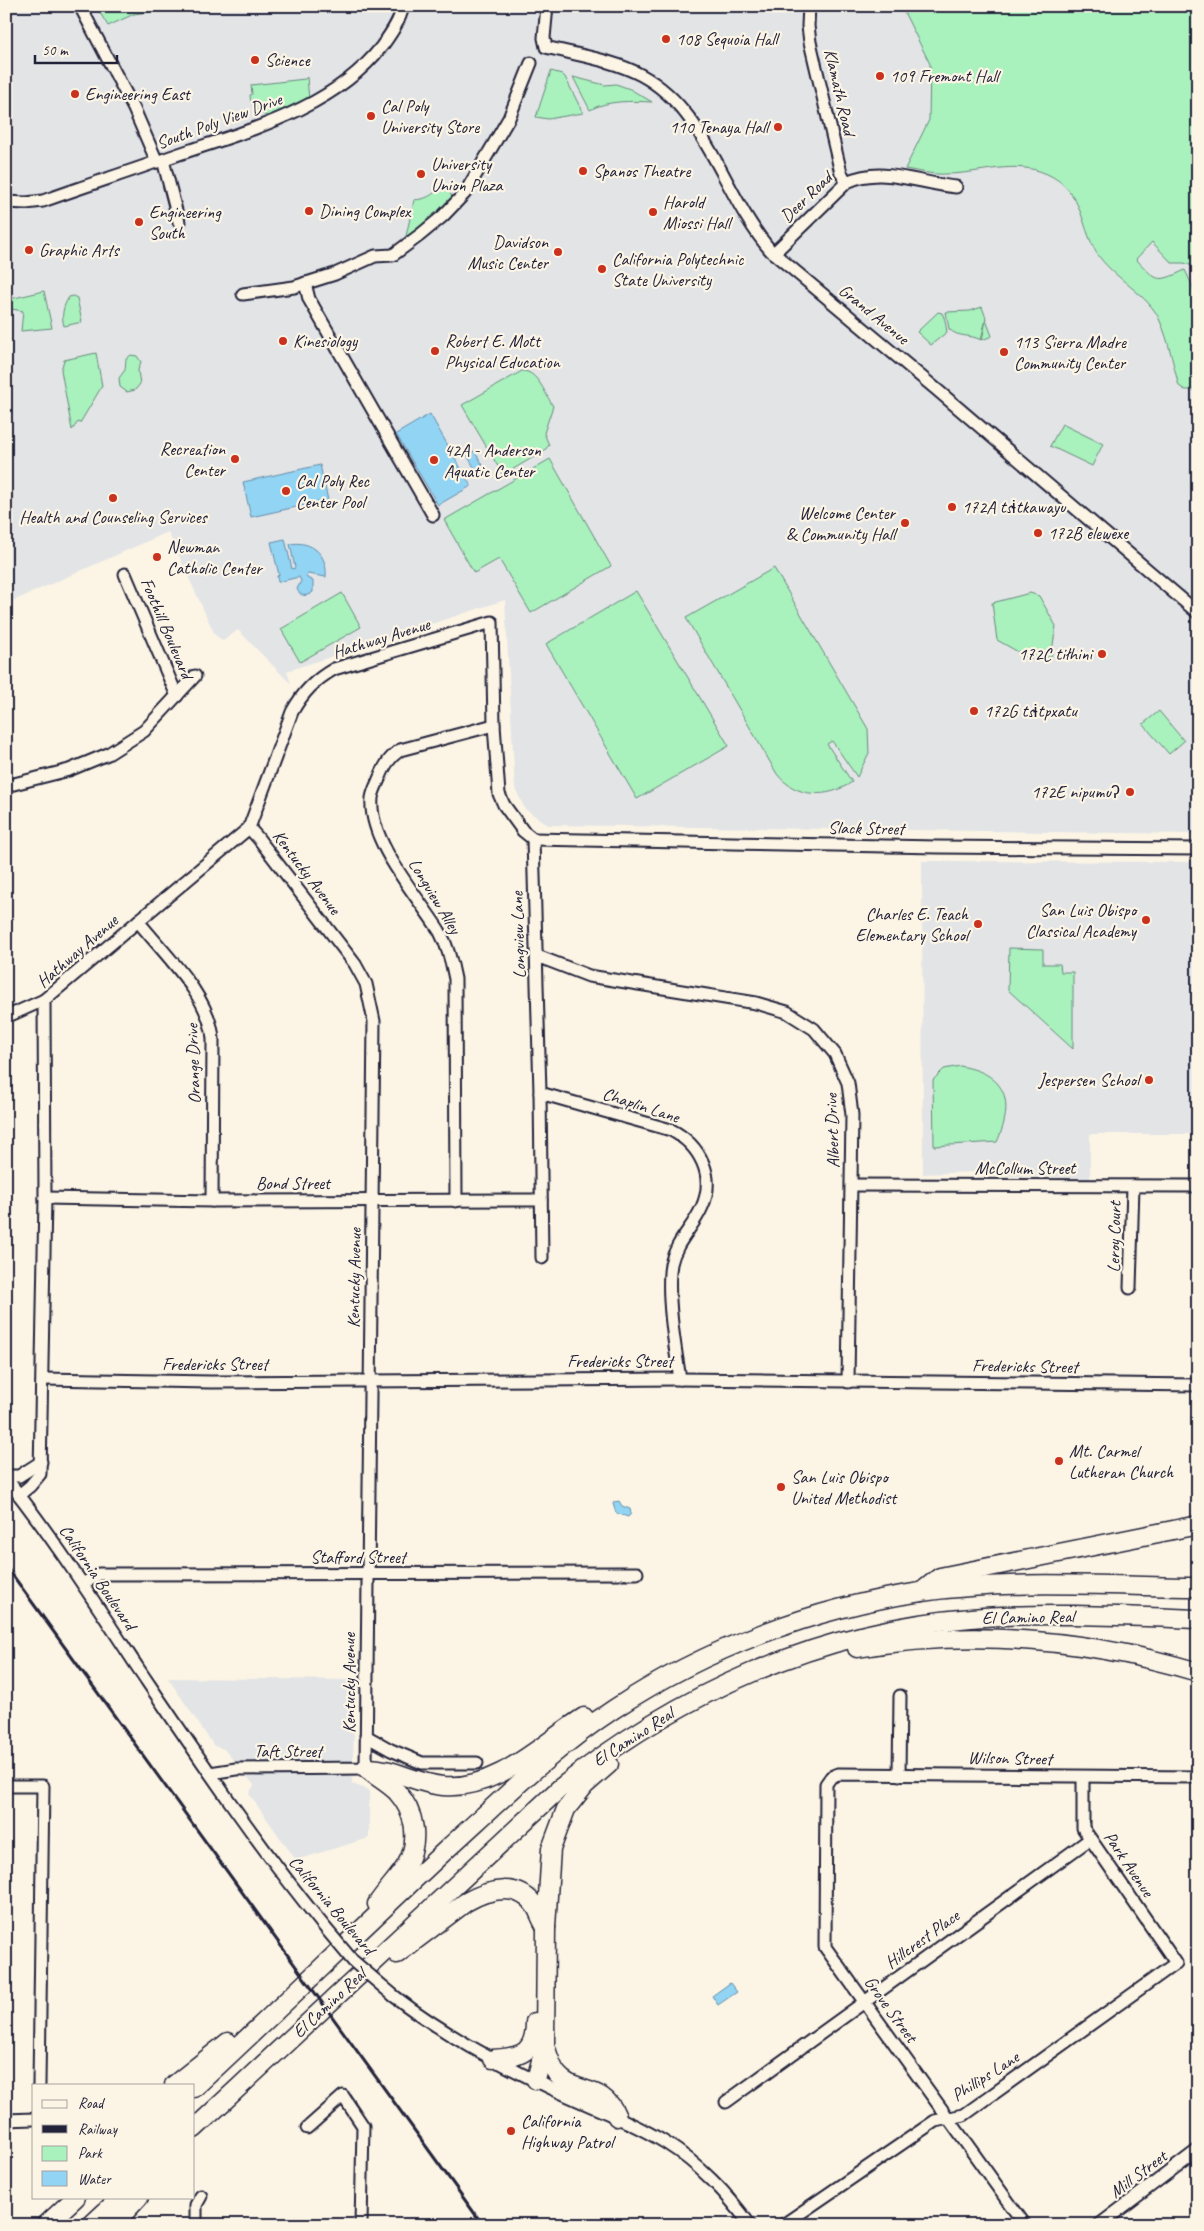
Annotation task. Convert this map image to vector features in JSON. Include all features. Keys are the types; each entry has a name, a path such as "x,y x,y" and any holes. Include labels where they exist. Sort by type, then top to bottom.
{"highway":[{"path":"921,1592 940,1577 1198,1525"},
{"name":"El Camino Real","path":"195,2087 264,2024 371,1920 550,1756 614,1709 654,1685 702,1660 775,1629 877,1600 921,1592 1004,1585 1198,1587"},
{"name":"El Camino Real","path":"195,2129 559,1789 622,1742 699,1696 745,1675 795,1656 892,1629 971,1618 1052,1616 1198,1619"},
{"path":"795,1656 826,1656 850,1649 923,1640 1011,1639 1054,1642 1103,1649 1198,1672"},
{"path":"366,1768 380,1768 430,1784 444,1786 473,1784 500,1774 596,1710 614,1709"},
{"path":"536,2080 544,2045 548,1862 558,1825 575,1797 609,1765 622,1742"},
{"path":"366,1768 396,1792 404,1801 412,1819 415,1832 414,1847 407,1864 377,1905 371,1920"},
{"path":"361,1974 392,1958 466,1902 488,1892 504,1890 518,1892 536,1909 546,1927"},
{"path":"493,2059 519,2055 532,2045 535,2034 537,1968 545,1952"},
{"path":"175,2084 238,2034 264,2024"},
{"path":"544,2045 558,2075 569,2082 603,2096 612,2104 617,2117"},
{"path":"46,2225 75,2198"},
{"path":"91,2225 120,2198"},
{"path":"113,2225 138,2198"}],"street":[{"path":"80,6 160,161 179,222"},
{"name":"South Poly View Drive","path":"6,202 26,203 43,201 239,136 274,122 314,101 346,80 374,55 389,37 402,14 403,6"},
{"name":"Grand Avenue","path":"547,6 544,38 546,47 618,65 640,74 672,96 689,116 754,229 774,253 1198,613"},
{"name":"Klamath Road","path":"809,6 808,26 810,42 841,173 847,182"},
{"path":"243,294 305,284 336,274 375,256 393,255 469,197 509,118 531,63"},
{"name":"Deer Road","path":"774,253 847,182 868,175 882,174 956,187"},
{"path":"305,284 309,300 433,515"},
{"name":"Foothill Boulevard","path":"125,574 177,696"},
{"name":"Hathway Avenue","path":"19,1495 40,1474 45,1198 44,1000 249,828 292,712 300,697 317,679 334,669 492,622 494,725"},
{"name":"Foothill Boulevard","path":"6,786 70,770 108,754 144,731 195,676"},
{"path":"494,725 499,794 504,805 523,831 533,839"},
{"name":"Longview Alley","path":"456,1201 455,979 452,963 440,934 380,841 372,810 372,799 386,763 400,750 494,725"},
{"name":"Kentucky Avenue","path":"249,828 355,964 366,984 374,1021 366,1768"},
{"name":"Slack Street","path":"533,839 929,847 1198,849"},
{"name":"Longview Lane","path":"533,839 540,1093 542,1258"},
{"name":"Orange Drive","path":"138,921 199,996 211,1021 213,1039 212,1200"},
{"name":"Albert Drive","path":"537,956 589,976 756,1002 787,1012 814,1029 835,1054 848,1083 852,1115 848,1382"},
{"path":"6,1017 44,1000"},
{"name":"Chaplin Lane","path":"540,1093 671,1130 682,1136 698,1153 707,1176 706,1196 702,1208 676,1248 670,1277 680,1379"},
{"name":"McCollum Street","path":"852,1184 1198,1186"},
{"name":"Leroy Court","path":"1130,1288 1132,1186"},
{"name":"Bond Street","path":"45,1198 372,1201 540,1200"},
{"name":"Fredericks Street","path":"43,1379 176,1382 680,1379 1198,1385"},
{"path":"6,1477 20,1476 40,1462"},
{"name":"California Boulevard","path":"6,1477 83,1584 210,1772 293,1889 353,1960 394,1996 442,2031 493,2059 617,2117 668,2144 690,2160 737,2207 750,2225"},
{"name":"Stafford Street","path":"83,1584 100,1574 637,1573"},
{"path":"899,1775 900,1696"},
{"path":"366,1736 391,1750 422,1762 477,1763"},
{"name":"Taft Street","path":"210,1772 236,1769 366,1768"},
{"name":"Wilson Street","path":"826,1784 831,1777 838,1774 1198,1778"},
{"name":"Park Avenue","path":"1084,1776 1083,1828 1176,1963"},
{"name":"Grove Street","path":"826,1784 825,1947 949,2117 1024,2225"},
{"path":"6,1786 43,1786 39,2084"},
{"name":"Hillcrest Place","path":"726,2102 1090,1839"},
{"name":"Phillips Lane","path":"783,2225 935,2121 964,2115 1176,1963"},
{"path":"308,2128 343,2096 363,2126 361,2225"},
{"path":"6,2120 32,2119"},
{"name":"Mill Street","path":"1098,2225 1198,2150"},
{"path":"196,2225 196,2205 201,2196"}],"shaded area":[{"name":"California Polytechnic State University","path":"6,6 1198,6 1198,834 548,825 525,809 515,788 505,600 287,671 291,684 238,630 223,641 215,635 168,532 6,604"},
{"path":"922,861 1198,862 1198,1134 1090,1134 1090,1178 1007,1176 974,1172 923,1174"},
{"path":"168,1678 356,1680 352,1784 369,1790 369,1838 296,1860 249,1794 254,1785 224,1749 214,1746"}],"green space":[{"path":"100,6 159,6 148,12 134,14 108,26 97,8"},
{"path":"901,6 1198,6 1198,268 1184,263 1172,263 1152,242 1136,259 1148,272 1158,278 1168,277 1185,270 1198,298 1198,390 1185,390 1179,386 1166,337 1155,312 1140,295 1111,270 1096,252 1074,198 1059,181 1035,170 1010,167 941,174 905,169 929,120 930,64"},
{"path":"551,71 562,74 565,77 583,113 548,119 536,117"},
{"path":"307,77 309,100 272,118 260,112 250,100 250,95 252,94 251,85 305,79"},
{"path":"573,77 605,85 616,84 630,89 652,102 629,101 604,104 590,110"},
{"path":"440,187 449,191 454,201 404,245 414,200 429,196"},
{"path":"44,291 52,328 21,331 23,311 6,308 6,300"},
{"path":"69,297 77,298 82,322 64,326 64,307"},
{"path":"982,307 986,318 981,340 956,334 949,329 946,312 970,311"},
{"path":"938,312 942,313 947,332 931,345 917,332"},
{"path":"986,320 992,336 982,340"},
{"path":"96,353 102,386 80,423 78,422 72,430 61,370 64,360"},
{"path":"131,355 137,356 141,362 138,370 140,384 135,390 127,392 120,387 119,378 125,370 126,359"},
{"path":"522,371 528,372 537,379 553,406 544,433 549,445 544,451 503,475 462,405"},
{"path":"1062,424 1103,444 1092,466 1050,446"},
{"path":"550,459 611,566 531,613 499,559 474,573 444,520"},
{"path":"774,568 868,729 869,753 857,777 832,741 827,744 852,782 843,788 833,791 823,793 803,792 793,788 777,774 686,618"},
{"path":"636,591 729,746 637,799 546,644"},
{"path":"342,593 361,627 300,662 281,629"},
{"path":"1030,593 1039,596 1056,626 1051,657 1029,658 997,640 992,603"},
{"path":"1159,711 1184,741 1169,754 1143,724"},
{"path":"1009,948 1043,949 1043,964 1060,964 1061,972 1073,972 1073,1049 1008,990"},
{"path":"960,1066 976,1070 988,1076 997,1083 1003,1092 1006,1102 1005,1114 1003,1128 997,1142 934,1146 933,1080 944,1069"}],"water":[{"name":"42A - Anderson Aquatic Center","path":"430,414 471,486 438,505 396,434"},
{"path":"474,451 483,465 475,469 467,455"},
{"name":"Cal Poly Rec Center Pool","path":"320,465 328,500 251,517 243,482"},
{"path":"285,539 292,569 295,568 290,544 298,543 312,547 324,562 326,577 308,574 306,576 313,581 313,592 308,595 302,595 298,592 297,589 301,581 299,577 278,582 277,576 279,575 271,542"},
{"path":"619,1501 622,1506 630,1509 631,1514 628,1517 616,1513 613,1504"},
{"path":"730,1983 737,1992 718,2005 712,1996"}],"railway":[{"path":"6,1566 483,2225"}],"place":[{"name":"108 Sequoia Hall","path":"666,39"},
{"name":"Science","path":"255,60"},
{"name":"109 Fremont Hall","path":"880,76"},
{"name":"Engineering East","path":"75,94"},
{"name":"Cal Poly University Store","path":"371,116"},
{"name":"110 Tenaya Hall","path":"778,127"},
{"name":"Spanos Theatre","path":"583,171"},
{"name":"University Union Plaza","path":"421,174"},
{"name":"Dining Complex","path":"309,211"},
{"name":"Harold Miossi Hall","path":"653,212"},
{"name":"Engineering South","path":"139,222"},
{"name":"Graphic Arts","path":"29,250"},
{"name":"Davidson Music Center","path":"558,252"},
{"name":"California Polytechnic State University","path":"602,269"},
{"name":"Kinesiology","path":"283,341"},
{"name":"Robert E. Mott Physical Education","path":"435,351"},
{"name":"113 Sierra Madre Community Center","path":"1004,352"},
{"name":"Recreation Center","path":"235,459"},
{"name":"42A - Anderson Aquatic Center","path":"434,460"},
{"name":"Cal Poly Rec Center Pool","path":"286,491"},
{"name":"Health and Counseling Services","path":"113,498"},
{"name":"172A tsɨtkawayu","path":"952,507"},
{"name":"Welcome Center & Community Hall","path":"905,523"},
{"name":"172B elewexe","path":"1038,533"},
{"name":"Newman Catholic Center","path":"157,557"},
{"name":"172C tiłhini","path":"1102,654"},
{"name":"172G tsɨtpxatu","path":"974,711"},
{"name":"172E nipumuʔ","path":"1130,792"},
{"name":"San Luis Obispo Classical Academy","path":"1146,920"},
{"name":"Charles E. Teach Elementary School","path":"978,924"},
{"name":"Jespersen School","path":"1149,1080"},
{"name":"Mt. Carmel Lutheran Church","path":"1059,1461"},
{"name":"San Luis Obispo United Methodist","path":"781,1487"},
{"name":"California Highway Patrol","path":"511,2131"}]}
